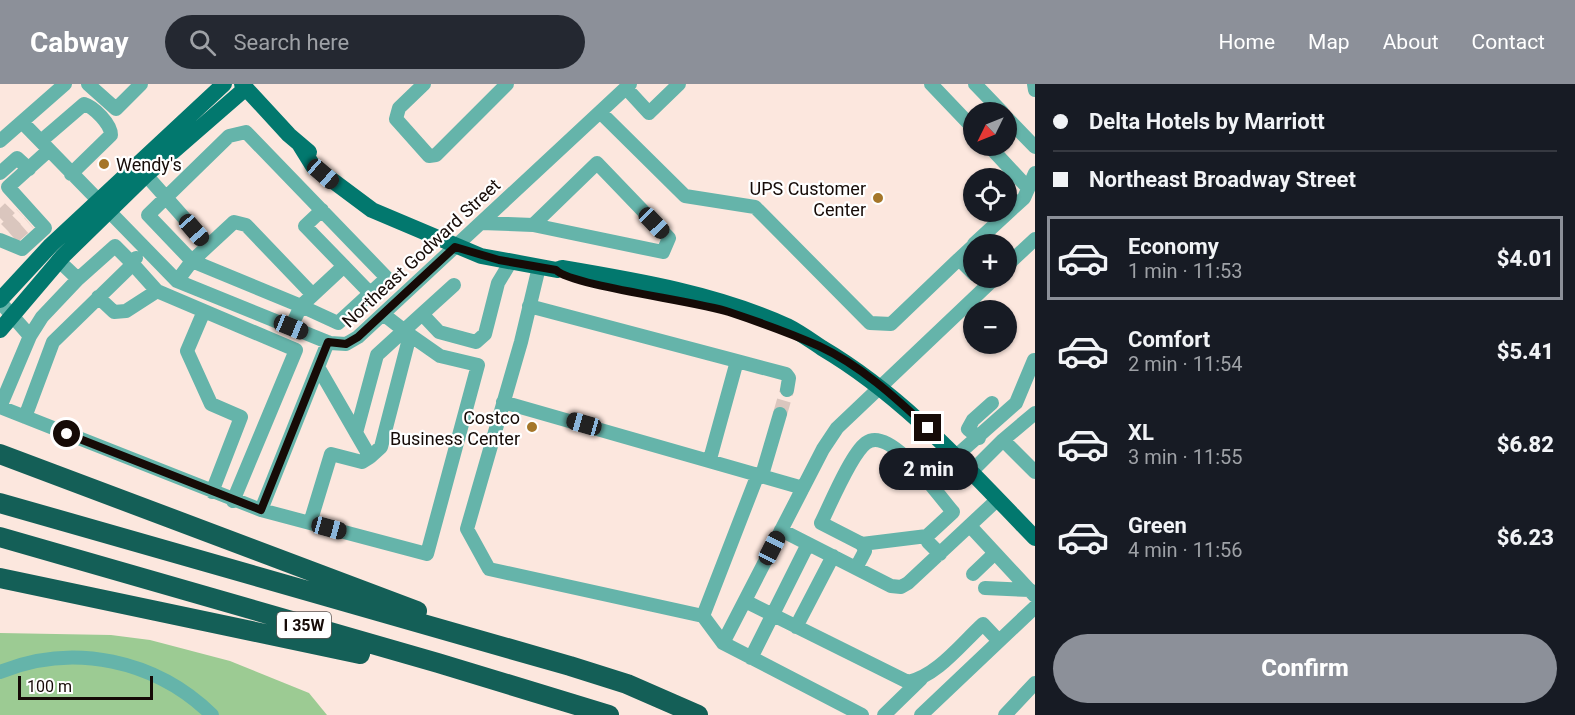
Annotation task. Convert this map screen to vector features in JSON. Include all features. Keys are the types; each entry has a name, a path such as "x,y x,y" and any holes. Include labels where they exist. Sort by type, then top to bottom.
{"highway":[{"path":"0,454 370,591 497,644"},
{"name":"I 35W","path":"0,503 497,644 627,684 698,715"},
{"name":"I 35W","path":"0,537 438,663 608,715"},
{"path":"0,578 297,639 608,715"}],"main road":[{"path":"4,306 58,260 104,206 224,84"},
{"path":"0,330 4,306 35,261 146,175 246,85 300,146 395,219 455,247 510,262 556,270 562,268 586,272 707,297 789,327 880,386 956,456 1035,538"}],"street":[{"path":"0,141 65,84"},
{"path":"88,84 116,109 141,84"},
{"path":"424,84 399,108 396,119 429,156 436,155 507,84"},
{"path":"623,87 649,113 680,84"},
{"path":"931,84 963,117"},
{"path":"975,84 992,102"},
{"path":"1034,84 1035,90"},
{"name":"Northeast Godward Street","path":"22,122 45,146 76,170 104,206 177,281 339,345 352,342 404,295 600,112 623,87"},
{"path":"4,236 22,249 45,228 23,213 4,191 29,169 45,146 84,104 90,106 109,126 112,133 76,170"},
{"path":"600,112 685,196 755,207 870,323 891,324 963,255"},
{"path":"1017,128 1035,147"},
{"path":"387,278 338,323 192,261 148,216 229,136 246,132 404,295"},
{"path":"998,156 1028,188"},
{"path":"0,173 17,158 29,169"},
{"path":"481,223 533,225 663,252 669,238 597,163 533,225"},
{"path":"986,234 1024,198 1035,173"},
{"path":"146,175 208,245"},
{"path":"322,210 305,226 370,293"},
{"path":"177,281 208,245 234,222 240,222 313,295"},
{"path":"1017,256 1035,239"},
{"path":"233,501 296,350 157,291 115,246 78,279 42,317 30,336 0,407 233,501 427,554 478,365 440,356 383,314"},
{"path":"25,417 53,342 145,249"},
{"path":"959,259 963,262"},
{"path":"58,260 78,279"},
{"path":"422,314 443,334 472,342 480,340 488,323 498,283 510,262"},
{"path":"291,327 301,306 344,266"},
{"path":"538,267 503,402 466,529 489,569 703,616 723,643 862,715"},
{"path":"357,433 377,355 407,332 422,314 454,285"},
{"path":"723,643 803,488 837,428 973,288"},
{"path":"98,297 114,312 126,311 157,291"},
{"path":"4,306 30,336"},
{"path":"529,306 786,374 789,378 787,390"},
{"path":"204,311 187,351 211,404 241,417 212,492"},
{"path":"248,330 254,313"},
{"path":"310,523 331,454 362,462 381,447 407,332"},
{"path":"261,510 328,342"},
{"path":"956,456 1016,403 1034,360"},
{"path":"710,459 737,362"},
{"path":"318,367 370,457"},
{"path":"503,402 710,459 803,488"},
{"path":"979,438 968,429 974,420 993,403"},
{"path":"971,472 1003,440 1035,413"},
{"path":"703,616 760,474 780,414"},
{"path":"879,439 897,447 953,512 927,536 862,544 821,523 857,453 867,442 879,439"},
{"path":"1003,440 1035,472"},
{"path":"781,530 891,586 901,587 998,500"},
{"path":"970,526 1032,593"},
{"path":"927,536 928,542 940,554"},
{"path":"751,658 808,544"},
{"path":"856,568 865,551 862,544"},
{"path":"973,574 995,553"},
{"path":"796,627 833,556"},
{"path":"985,588 1032,593"},
{"path":"745,601 908,682 921,679"},
{"path":"921,715 1035,607"},
{"path":"884,715 983,624 999,641"},
{"path":"0,672 50,657 118,662 173,685 212,715"},
{"path":"1005,715 1035,683"}],"green space":[{"path":"0,633 111,635 150,640 230,661 309,693 327,715 0,715"}],"tunnel":[{"path":"0,218 13,205"},
{"path":"6,229 21,214"},
{"path":"13,237 29,223"},
{"path":"780,414 787,390"}],"place":[{"name":"Wendy's","path":"104,164"},
{"name":"UPS Customer Center","path":"878,198"},
{"name":"Costco Business Center","path":"532,427"}],"route":[{"path":"67,434 242,505 261,510 328,342 339,345 352,342 455,247 481,256 556,270 561,275 581,281 687,301 726,311 819,346 870,378 928,428"}]}
